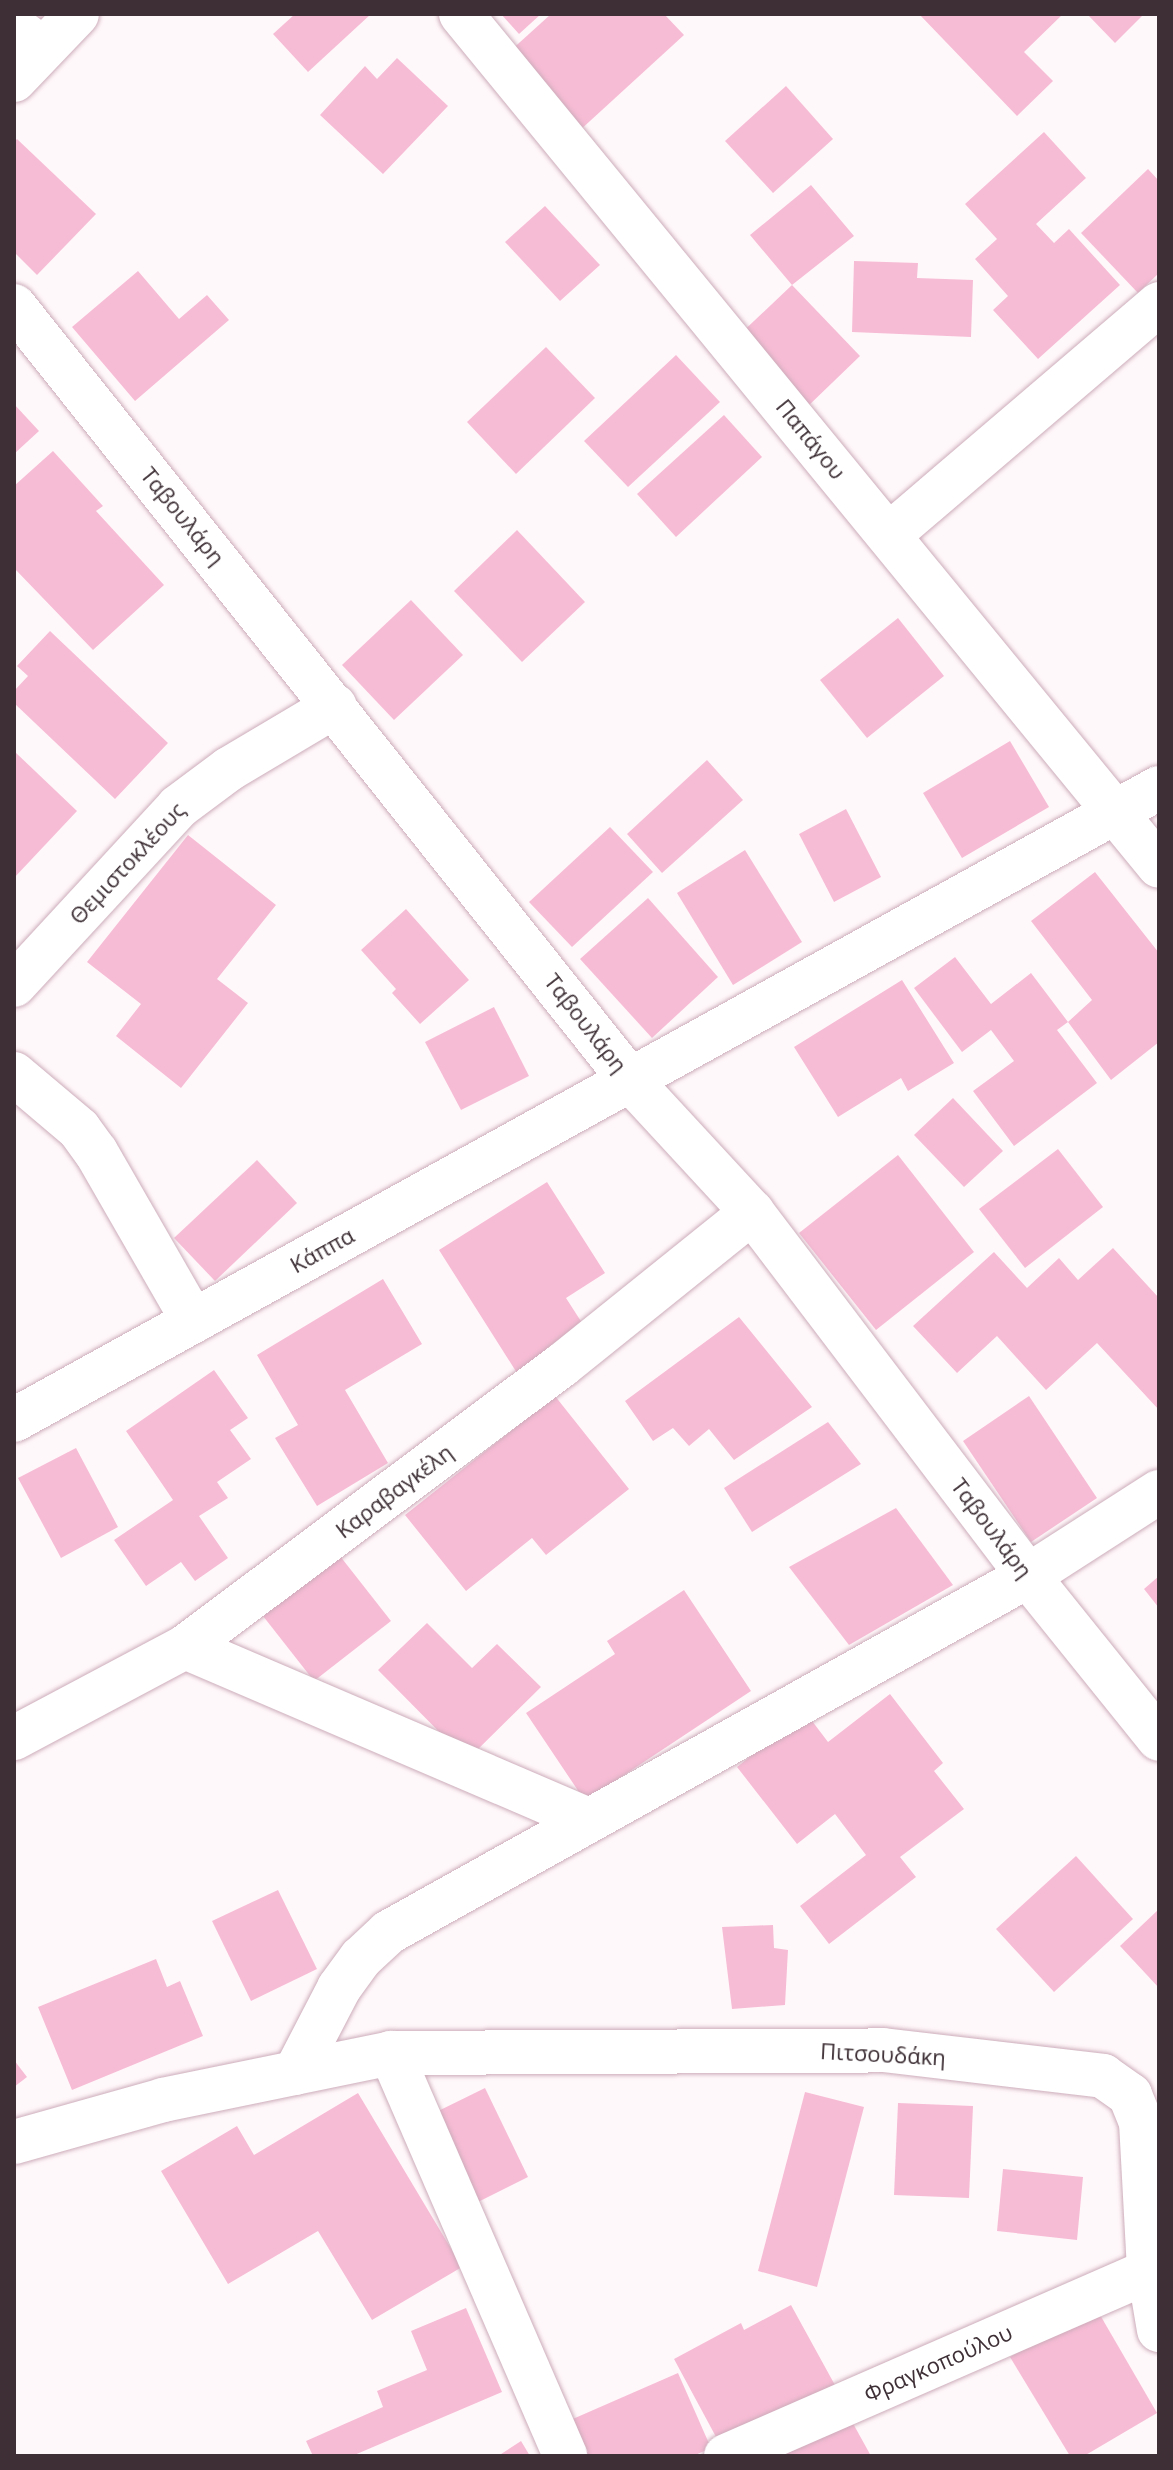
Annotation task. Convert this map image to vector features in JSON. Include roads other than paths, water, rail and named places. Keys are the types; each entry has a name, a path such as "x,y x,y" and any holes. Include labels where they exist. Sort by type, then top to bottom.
{"street":[{"path":"24,52 77,14"},
{"name":"Παπάγου","path":"461,14 1159,866"},
{"path":"890,534 1159,304"},
{"name":"Ταβουλάρη","path":"14,306 630,1080 752,1212 1028,1576 1159,1739"},
{"name":"Θεμιστοκλέους","path":"14,985 178,807 229,769 335,706"},
{"name":"Κάππα","path":"14,1420 1159,788"},
{"path":"14,1074 79,1129 193,1321"},
{"name":"Καραβαγκέλη","path":"14,1738 185,1647 562,1365 752,1212"},
{"path":"295,2073 339,1988 361,1958 389,1932 1028,1576 1159,1492"},
{"path":"185,1647 589,1820"},
{"name":"Πιτσουδάκη","path":"14,2142 163,2100 391,2053 883,2050 1103,2076 1130,2095 1141,2122 1149,2271 1159,2330"},
{"path":"391,2053 565,2456"},
{"name":"Φραγκοπούλου","path":"726,2456 1149,2271"}]}
